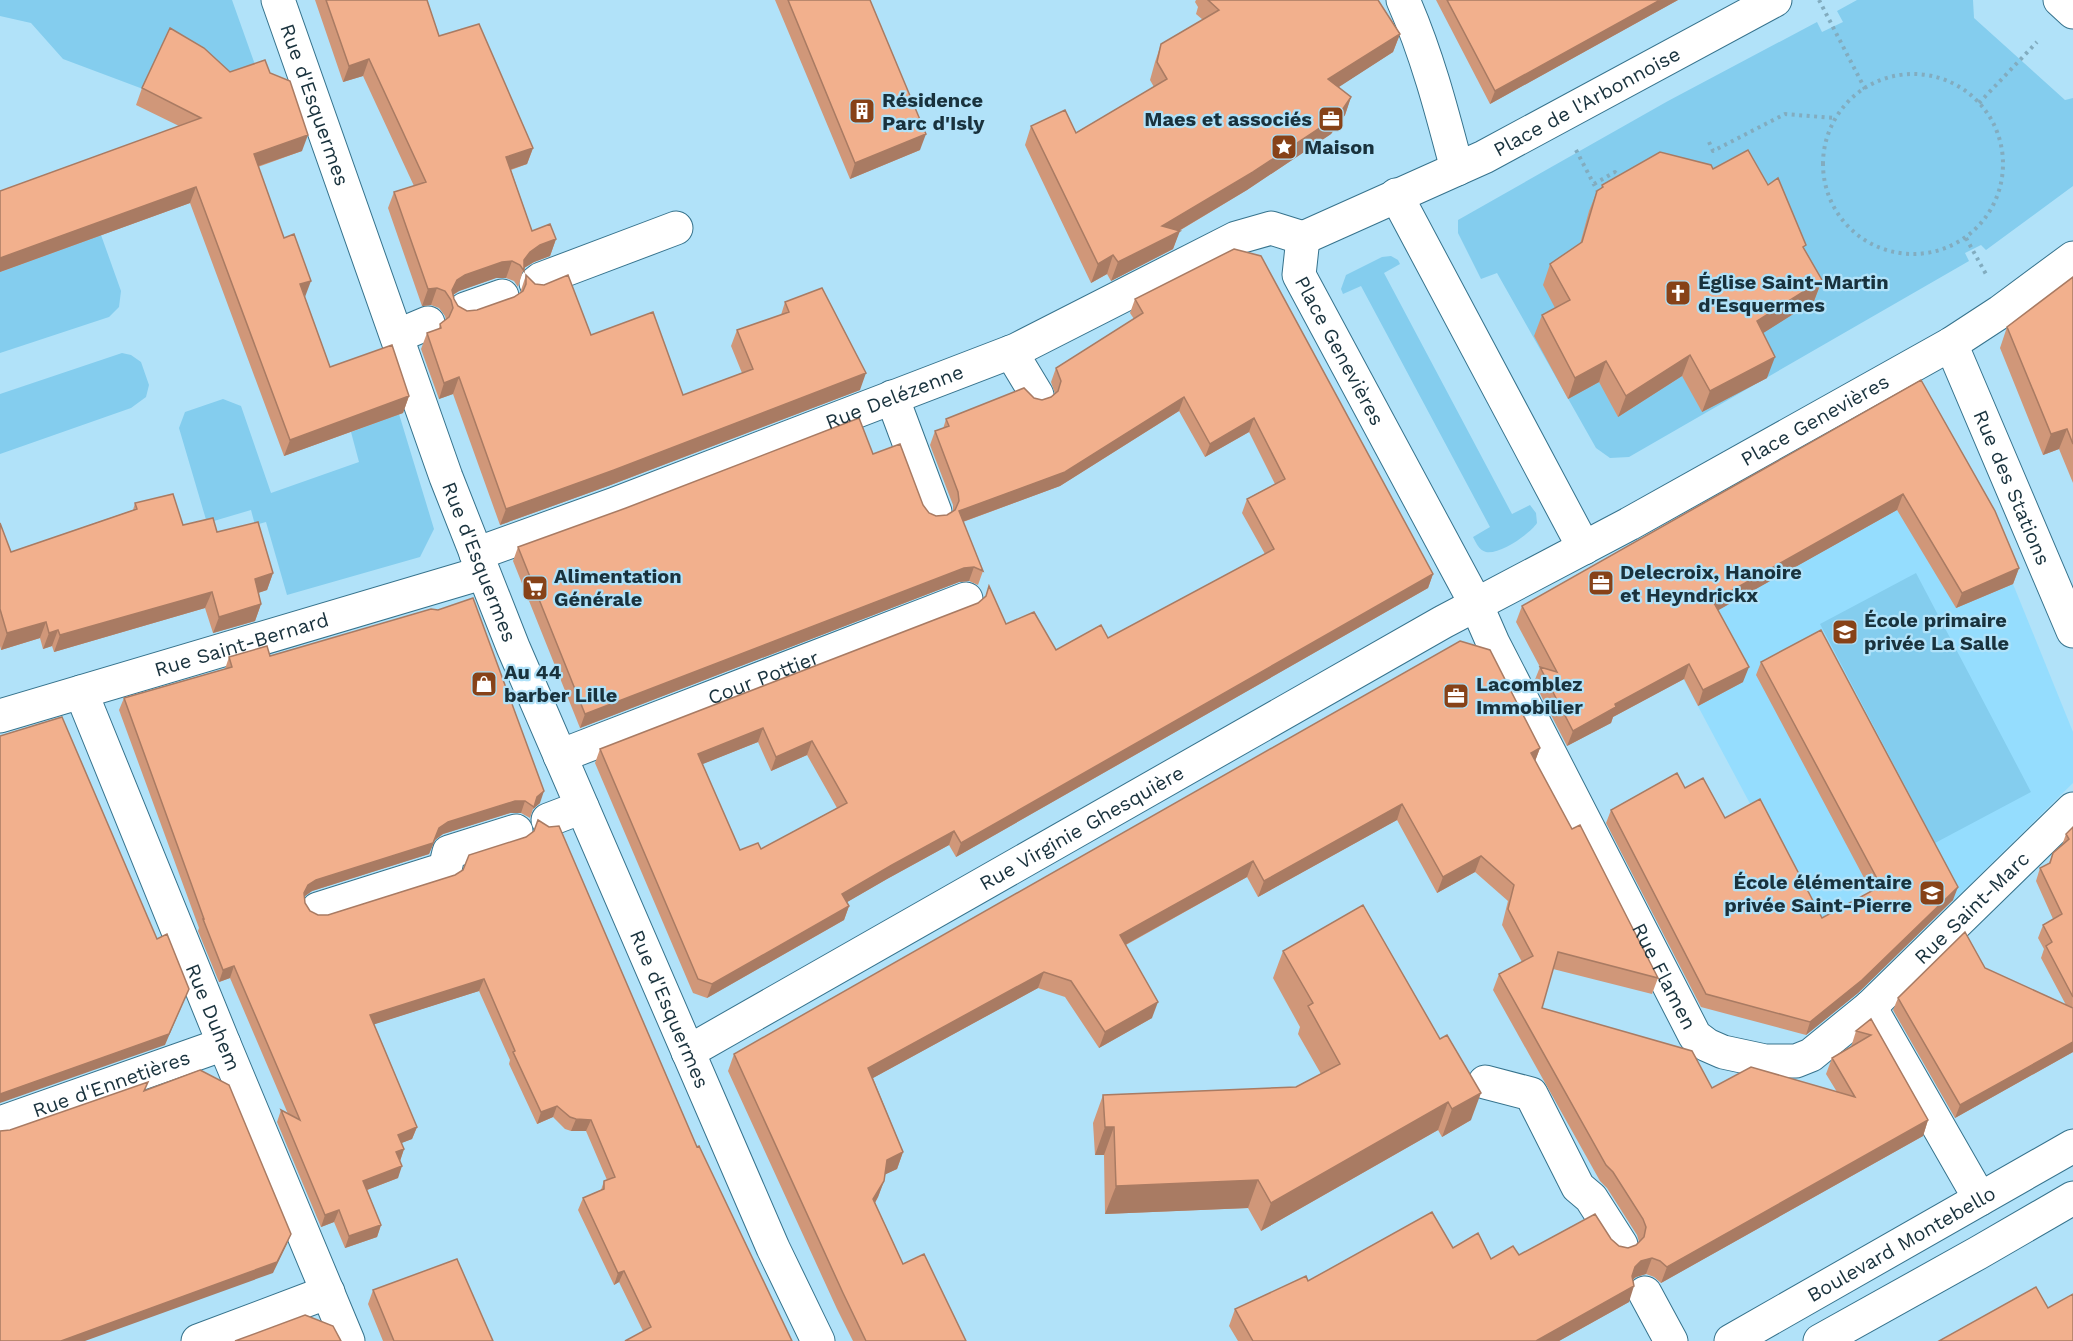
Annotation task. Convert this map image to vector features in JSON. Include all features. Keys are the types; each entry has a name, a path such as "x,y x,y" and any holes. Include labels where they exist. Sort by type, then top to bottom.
{"street":[{"name":"Rue d'Esquermes","path":"278,0 479,563 773,1248 818,1341"},
{"path":"1403,0 1421,45 1442,110 1457,169"},
{"name":"Place de l'Arbonnoise","path":"1396,195 1510,143 1775,0"},
{"path":"2060,0 2073,12"},
{"path":"1303,238 1396,195 1584,548"},
{"path":"536,284 541,279 676,228"},
{"name":"Rue Delézenne","path":"479,563 615,504 1011,352 1236,238 1271,228 1303,238"},
{"name":"Place Genevières","path":"1303,238 1299,276 1476,604 1584,548 1950,344"},
{"path":"1950,344 2000,312 2073,258"},
{"path":"465,309 502,296"},
{"path":"397,336 428,323"},
{"name":"Rue des Stations","path":"1950,344 2073,631"},
{"path":"1011,352 1037,395"},
{"path":"892,397 935,512"},
{"name":"Rue Saint-Bernard","path":"0,716 479,563"},
{"name":"Cour Pottier","path":"560,756 966,599"},
{"name":"Rue Flamen","path":"1476,604 1493,643 1695,1036 1707,1045 1724,1052 1766,1061 1796,1061 1811,1055 1870,1007"},
{"name":"Rue Virginie Ghesquière","path":"688,1052 1476,604"},
{"name":"Rue Duhem","path":"81,692 348,1341"},
{"path":"548,820 582,807"},
{"name":"Rue Saint-Marc","path":"1870,1007 2073,809"},
{"path":"318,909 444,869 449,852 516,831"},
{"path":"1870,1007 1980,1199"},
{"name":"Rue d'Ennetières","path":"0,1123 224,1044"},
{"path":"1485,1082 1531,1094 1578,1187 1591,1198 1621,1245"},
{"name":"Boulevard Montebello","path":"1731,1341 2073,1146"},
{"path":"1820,1341 2073,1198"},
{"path":"198,1341 328,1292"},
{"path":"1645,1293 1671,1341"}],"path":[{"path":"1819,0 1865,89"},
{"path":"1979,103 2037,42"},
{"path":"1909,73 1940,77 1967,91 1989,114 2001,142 2003,174 1996,202 1980,226 1966,238 1929,254 1899,255 1872,245 1848,228 1831,204 1823,175 1824,146 1834,118 1854,96 1865,89 1879,80 1909,73"},
{"path":"1709,142 1713,151 1785,114 1834,118"},
{"path":"1594,184 1615,172 1621,183"},
{"path":"1600,196 1607,191"}],"shaded area":[{"path":"0,0 232,0 259,76 143,89 63,59 31,23 0,16"},
{"path":"1857,0 1973,0 1974,18 2065,100 2073,98 2073,186 1986,250 1981,245 1965,253 1969,261 1629,457 1610,458 1596,448 1497,273 1481,279 1458,233 1458,220 1668,101 1817,22 1822,32 1843,22 1837,11"},
{"path":"101,235 121,291 119,307 109,317 0,353 0,272"},
{"path":"1391,256 1400,264 1384,273 1512,514 1530,505 1536,513 1537,523 1533,528 1514,543 1498,550 1486,552 1475,542 1473,537 1490,527 1361,286 1343,294 1341,289 1346,275 1382,257"},
{"path":"122,353 131,355 141,362 149,385 146,397 131,408 0,454 0,394"},
{"name":"École primaire privée La Salle","path":"1915,395 2013,584 2073,732 2073,783 1953,901 1929,855 1869,886 1818,931 1621,562"},
{"path":"223,399 241,406 271,493 359,462 351,432 399,414 434,529 420,557 287,595 266,522 255,525 251,510 207,523 179,428 185,412"},
{"path":"1916,573 2031,792 1935,843 1820,624"}],"building":[{"path":"326,0 427,0 439,36 479,24 533,148 506,157 532,231 550,224 556,239 530,252 524,260 524,271 520,265 512,261 502,262 457,280 452,290 458,306 467,311 477,310 514,297 523,291 526,275 535,284 544,285 568,275 591,335 653,312 683,395 753,369 737,330 789,312 785,302 822,288 866,373 506,509 459,377 444,383 427,333 441,328 440,324 449,317 453,308 445,291 437,288 428,289 394,192 426,182 369,59 349,66"},
{"name":"Résidence Parc d'Isly","path":"788,0 870,0 926,134 855,163"},
{"path":"1208,0 1378,0 1400,34 1328,79 1351,97 1338,116 1253,172 1162,226 1180,231 1118,262 1113,255 1098,264 1031,126 1065,110 1076,133 1167,79 1157,62 1161,44 1219,10"},
{"path":"1447,0 1660,0 1495,91"},
{"path":"170,28 204,48 230,72 265,60 270,73 290,81 308,135 254,154 284,238 294,234 311,281 300,284 330,367 392,345 409,396 290,440 196,187 0,258 0,191 201,118 142,88"},
{"name":"Église Saint-Martin d'Esquermes","path":"1748,150 1768,185 1778,178 1806,245 1803,247 1822,280 1757,321 1775,357 1710,391 1690,355 1626,396 1606,361 1575,378 1542,315 1570,300 1550,264 1582,242 1597,191 1603,187 1602,185 1660,152 1711,165 1713,169"},
{"path":"1234,249 1261,256 1433,574 961,843 954,831 892,865 842,894 849,906 712,984 698,979 600,749 978,603 986,596 989,586 1006,624 1034,612 1056,650 1101,625 1108,638 1274,549 1247,499 1285,479 1254,418 1210,444 1184,397 1065,472 959,511 983,571 974,567 964,568 585,714 518,547 859,418 873,454 900,444 923,505 929,513 936,516 947,515 955,510 959,501 958,492 935,431 949,426 946,419 1024,388 1034,398 1042,400 1051,397 1058,391 1061,381 1056,368 1143,313 1135,299","holes":["763,728 776,757 812,741 847,803 761,849 758,843 740,850 698,754"]},
{"path":"2073,277 2073,444 2067,429 2051,434 2007,327"},
{"path":"1921,380 1995,511 2019,568 1962,593 1903,494 1713,601 1749,667 1703,690 1689,664 1615,704 1616,707 1573,731 1540,667 1557,672 1522,606"},
{"path":"173,494 183,525 213,518 217,532 258,522 273,573 255,579 261,604 219,617 212,592 60,635 58,630 49,633 46,622 7,633 0,609 0,523 11,552 137,509 135,503"},
{"path":"473,598 544,791 537,797 534,807 525,801 515,801 448,822 439,828 433,843 316,880 308,885 304,893 305,903 310,911 318,915 328,915 455,875 463,870 469,855 526,837 534,831 538,820 549,827 559,826 697,1147 699,1146 792,1341 625,1341 651,1327 624,1271 618,1273 583,1198 604,1189 604,1181 615,1177 591,1120 570,1117 557,1106 541,1112 513,1052 515,1051 484,979 370,1015 417,1127 398,1135 404,1149 396,1152 402,1166 363,1181 381,1225 349,1236 339,1210 325,1215 281,1110 300,1120 234,966 223,970 124,698 232,667 229,657 267,646 270,656 431,609 438,610"},
{"path":"1821,630 1958,887 1862,980 1810,1022 1706,994 1611,810 1677,773 1685,788 1703,778 1725,818 1760,799 1822,918 1881,886 1761,662"},
{"path":"1460,641 1490,650 1540,748 1531,753 1572,829 1580,825 1658,978 1558,952 1542,1008 1692,1051 1712,1088 1751,1067 1855,1097 1832,1058 1871,1035 1856,1031 1871,1019 1928,1120 1667,1267 1652,1258 1641,1261 1635,1267 1632,1276 1634,1286 1536,1341 1253,1341 1235,1309 1306,1276 1308,1281 1432,1212 1453,1248 1478,1233 1491,1259 1513,1246 1519,1255 1595,1214 1611,1239 1619,1246 1628,1248 1636,1245 1644,1237 1646,1227 1643,1219 1613,1172 1606,1165 1499,974 1533,956 1508,909 1514,885 1481,856 1443,877 1402,804 1264,881 1253,861 1120,935 1158,1002 1105,1032 1071,981 1044,972 868,1068 903,1152 887,1160 884,1181 873,1199 903,1264 924,1254 966,1341 866,1341 734,1054"},
{"path":"62,717 157,939 167,934 189,989 169,1034 0,1094 0,736"},
{"path":"2073,827 2073,997 2046,946 2052,942 2043,925 2062,914 2040,868 2050,863 2053,853 2069,839 2066,834"},
{"path":"1363,905 1440,1039 1447,1035 1481,1093 1452,1109 1448,1102 1271,1203 1258,1180 1116,1186 1114,1127 1105,1127 1103,1095 1296,1087 1340,1064 1308,1006 1313,1003 1283,951"},
{"path":"1965,932 1985,968 2073,1008 2073,1042 1960,1105 1898,998"},
{"path":"200,1070 229,1085 291,1234 277,1262 61,1341 0,1341 0,1131 10,1130 148,1082 144,1091"},
{"path":"457,1259 493,1341 394,1341 373,1290"},
{"path":"2036,1287 2048,1308 2073,1294 2073,1341 1939,1341"},
{"path":"305,1315 333,1326 341,1341 235,1341"}],"place":[{"name":"Résidence Parc d'Isly","path":"862,111"},
{"name":"Maes et associés","path":"1331,119"},
{"name":"Maison","path":"1284,147"},
{"name":"Église Saint-Martin d'Esquermes","path":"1678,293"},
{"name":"Delecroix, Hanoire et Heyndrickx","path":"1601,583"},
{"name":"Alimentation Générale","path":"535,588"},
{"name":"École primaire privée La Salle","path":"1845,632"},
{"name":"Au 44 barber Lille","path":"484,684"},
{"name":"Lacomblez Immobilier","path":"1456,696"},
{"name":"École élémentaire privée Saint-Pierre","path":"1932,893"}]}
